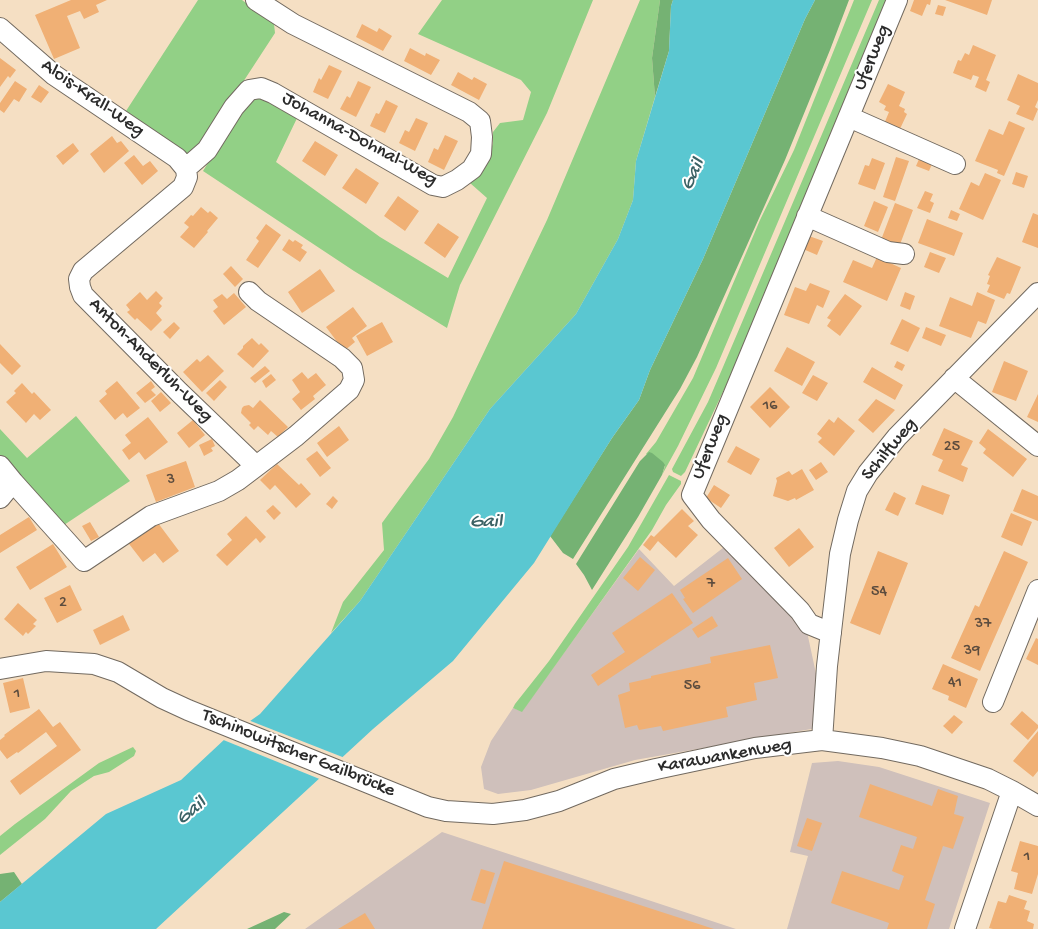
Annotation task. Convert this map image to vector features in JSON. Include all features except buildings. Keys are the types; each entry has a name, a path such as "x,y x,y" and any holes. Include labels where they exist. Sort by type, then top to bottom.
{"street":[{"name":"Johanna-Dohnal-Weg","path":"184,166 191,164 207,150 234,107 249,90 261,88 433,184 443,187 472,169 481,154 482,137 480,121 469,112 293,24 256,0"},
{"name":"Uferweg","path":"831,633 809,624 800,611 711,520 692,495 897,0"},
{"name":"Alois-Krall-Weg","path":"0,28 54,75 177,158 184,166"},
{"path":"849,117 955,164"},
{"name":"Anton-Anderluh-Weg","path":"184,166 187,177 183,187 83,272 80,279 80,287 83,295 179,392 256,466"},
{"path":"806,216 888,252 904,254"},
{"path":"0,466 84,561 151,516 219,491 238,480 296,436 349,390 354,380 352,368 342,358 258,301 249,292"},
{"name":"Schilfweg","path":"822,740 827,666 840,554 857,491 868,473 897,437 1038,293"},
{"path":"954,378 1038,446"},
{"path":"0,498 14,482"},
{"path":"993,702 1038,590"},
{"name":"Tschinowitscher Gailbrücke","path":"0,669 46,661 94,664 118,672 162,698 188,710 409,799"},
{"name":"Karawankenweg","path":"409,799 428,807 446,811 493,814 526,810 558,801 614,779 656,769 755,748 822,740 882,748 920,756 988,779 1038,806"},
{"path":"966,929 1012,791"}],"shaded area":[{"path":"728,544 806,627 821,697 817,728 635,760 531,790 498,794 484,789 481,767 491,741 513,708 522,711 639,549 674,586"},
{"path":"838,761 879,767 990,803 949,929 787,929 808,856 790,852 812,763"},
{"path":"442,832 736,929 305,929"}],"green space":[{"path":"198,0 242,0 274,24 275,33 200,148 187,154 126,111"},
{"path":"442,0 593,0 547,113 460,285 447,328 354,271 203,171 248,98 254,93 299,114 276,162 380,237 448,278 487,198 470,183 486,166 493,143 493,132 500,123 523,120 531,92 521,80 418,34"},
{"path":"640,0 660,0 652,58 655,97 636,161 633,200 618,239 576,314 490,409 360,601 331,633 343,602 384,550 382,523 429,459 453,417 547,220"},
{"path":"660,0 673,0 671,6 669,51 655,97 652,58"},
{"path":"815,0 849,0 785,160 697,357 680,389 573,559 563,553 550,536 612,438 639,400 650,370 703,259 805,19"},
{"path":"854,0 872,0 716,368 662,475 665,466 646,454 656,442 693,378 760,220 794,150"},
{"path":"879,0 890,0 730,377 685,472 681,476 673,472 672,469 708,402"},
{"path":"76,416 130,481 61,527 0,459 0,429 27,458"},
{"path":"649,452 665,465 662,475 592,590 576,564 640,461"},
{"path":"669,475 681,481 681,484 652,530 522,712 513,708 549,661 628,547"},
{"path":"133,747 136,751 134,756 109,772 94,776 71,791 45,819 0,855 0,836 99,763"},
{"path":"14,872 22,884 0,902 0,874"},
{"path":"284,912 291,914 275,929 247,929"}],"water":[{"name":"Gail","path":"673,0 815,0 805,19 703,259 650,370 639,400 612,438 534,563 453,661 373,729 156,929 0,929 0,902 106,814 181,780 226,738 260,714 360,601 490,409 576,314 618,239 633,200 636,161 669,51 671,6"}],"pier":[{"path":"248,720 345,758 322,780 221,739"}]}
